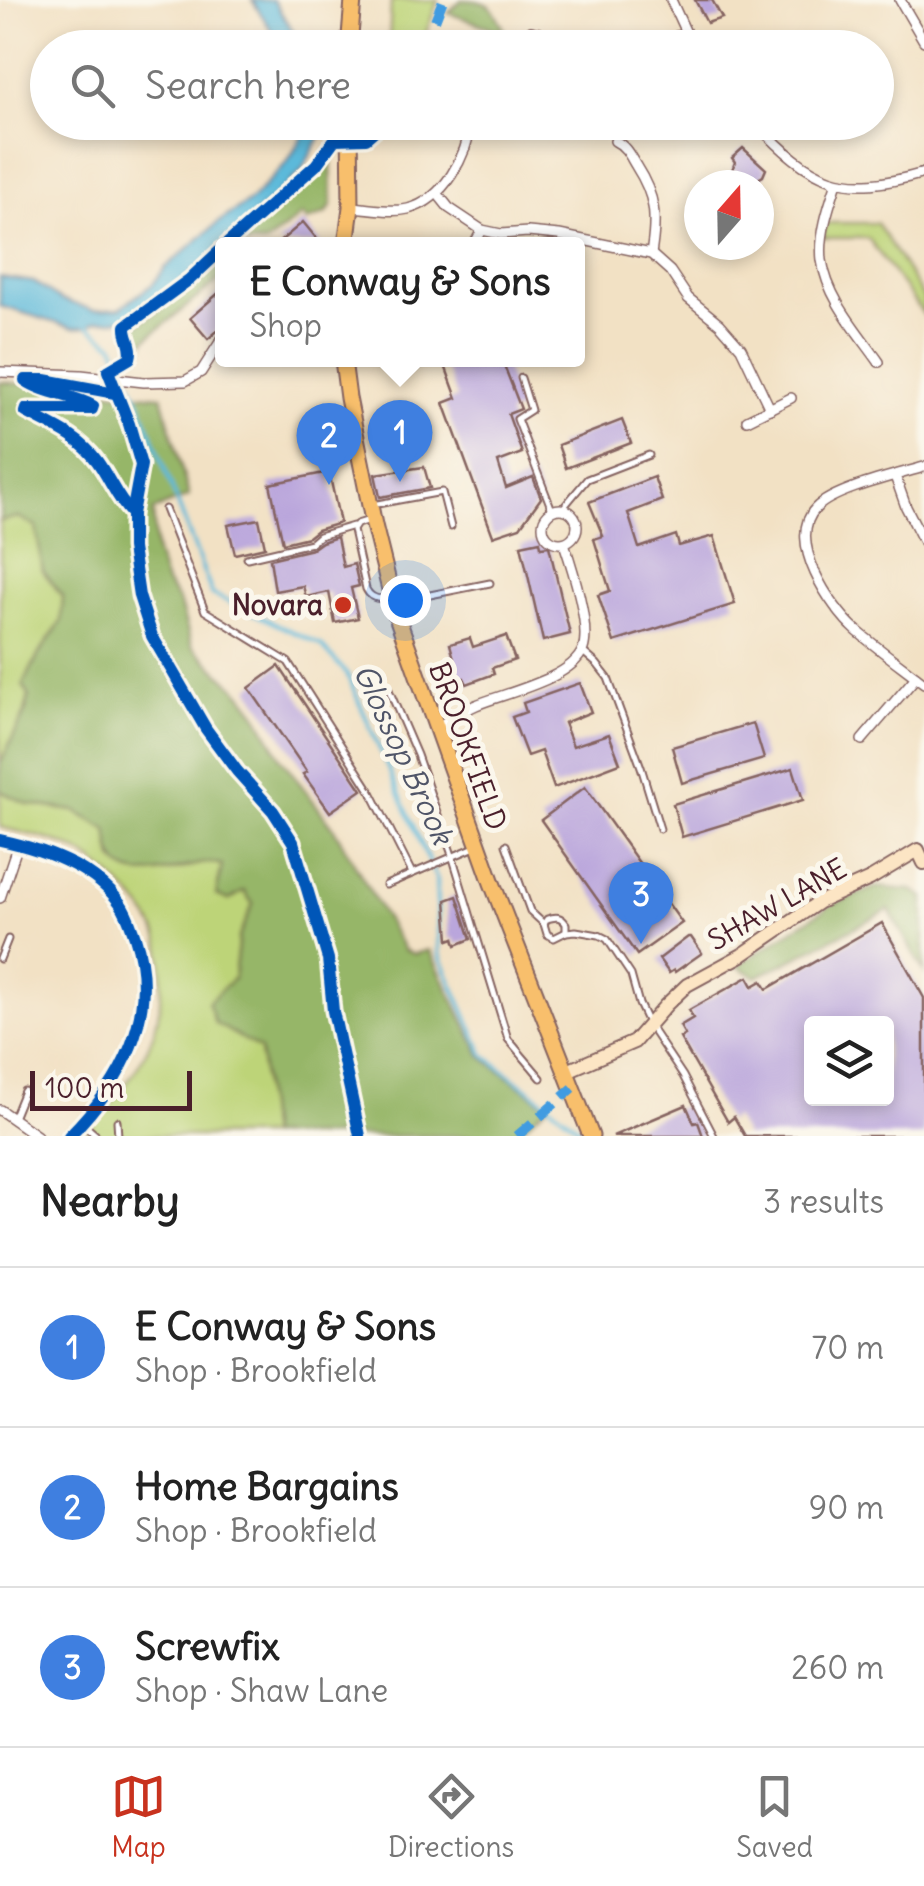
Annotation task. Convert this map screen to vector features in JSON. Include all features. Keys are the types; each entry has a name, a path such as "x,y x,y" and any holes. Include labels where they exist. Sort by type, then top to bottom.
{"main road":[{"path":"350,30 353,0"},
{"path":"347,237 351,140"},
{"name":"BROOKFIELD","path":"344,367 350,441 392,600 478,846 591,1136"}],"street":[{"path":"672,0 685,30"},
{"path":"900,0 924,42"},
{"path":"351,207 404,210 418,205 437,194 469,140"},
{"path":"773,140 804,166 837,182 866,186 924,174"},
{"path":"615,141 622,144 647,182 655,208 651,254"},
{"path":"837,182 822,238 822,260 844,313 880,362"},
{"path":"437,194 482,230 566,237"},
{"path":"478,237 482,230"},
{"path":"585,242 651,254 670,271 688,298 720,324 741,348 770,409"},
{"path":"0,372 185,381 201,372 215,349"},
{"path":"747,420 791,398"},
{"path":"862,740 920,680 854,629 830,602 811,564 805,531 808,518 825,500 924,467"},
{"path":"895,476 924,542"},
{"path":"558,509 573,513 578,524 576,535 564,543 546,535 543,524 546,515 558,509"},
{"path":"436,728 538,677 569,668 582,651 582,609 564,543"},
{"path":"0,840 45,852 101,884 120,903 142,958 144,986 134,1039 118,1072 69,1136"},
{"path":"0,898 18,844"},
{"name":"SHAW LANE","path":"566,1071 634,1042 688,985 742,955 819,902 922,852"},
{"path":"0,1110 37,1136"}],"lane":[{"path":"522,378 531,410 517,419 558,509 587,479 649,456"},
{"path":"247,558 312,543 319,536 354,526 371,512 441,490 451,527"},
{"path":"165,509 204,612 288,662 372,792 412,873"},
{"path":"354,526 366,590 378,600 490,583"},
{"path":"582,651 608,678 660,830"},
{"path":"386,683 417,755 452,855 508,1039 542,1078"},
{"path":"386,885 478,846"},
{"path":"506,846 530,911 544,924 547,934 554,938 576,931 606,940 631,975 649,1025 683,1076 714,1136"},
{"path":"544,924 547,919 560,918 566,924 566,932"},
{"path":"0,959 8,940"},
{"path":"13,1118 24,1091"},
{"path":"117,1121 118,1136"},
{"path":"82,1123 97,1136"},
{"path":"17,1136 24,1126"}],"green space":[{"path":"391,0 438,0 427,30 390,30"},
{"path":"461,0 480,2 490,7 504,30 497,30 448,13"},
{"path":"331,155 332,204 327,213 307,221 302,215 274,237 241,237 314,176"},
{"path":"826,223 877,223 924,298 924,315 868,238 823,238"},
{"path":"215,262 215,284 146,339 139,355 135,326 174,300"},
{"path":"0,382 162,396 189,496 153,511 156,554 166,583 179,601 192,646 257,714 281,758 333,827 404,950 414,954 429,950 482,1057 547,1106 513,1136 269,1136 260,1049 215,1023 208,1002 234,978 239,937 253,904 244,891 229,900 216,895 222,865 210,863 133,873 120,866 112,853 108,830 75,811 28,804 0,791 0,764 29,696 23,685 61,622 63,597 43,571 36,527 19,517 0,521"},
{"path":"19,516 37,527 43,571 63,596 61,622 39,654 25,713 0,764 0,521"},
{"path":"0,791 28,804 75,811 108,830 112,854 126,870 160,873 213,862 221,864 236,880 253,904 239,937 234,978 215,1023 260,1049 269,1136 83,1136 132,1076 153,1035 161,990 160,944 136,901 94,862 59,843 0,827"},
{"path":"876,887 912,890 924,897 924,972 889,910 757,977 737,966 831,905"}],"water":[{"path":"252,0 273,0 292,30 271,30"},
{"path":"300,140 318,140 301,172 232,237 215,237 215,253 151,307 130,319 97,321 73,328 0,306 0,277 34,282 61,300 94,310 120,308 153,284 165,268 220,221 251,200 288,161"}],"building":[{"path":"695,0 712,0 722,18 707,23"},
{"path":"743,148 766,169 732,170 732,158"},
{"path":"303,222 315,237 285,237"},
{"path":"215,296 215,333 208,339 190,318"},
{"path":"446,367 505,367 521,409 508,414 522,453 498,462 506,488 533,477 541,498 520,527 493,536 444,403 457,398"},
{"path":"622,420 631,443 566,468 558,445"},
{"path":"424,467 430,488 380,497 375,474"},
{"path":"329,472 340,523 283,543 270,484"},
{"path":"654,477 662,500 628,513 639,548 676,535 679,546 714,536 735,604 614,642 598,595 610,591 594,539 603,536 589,502"},
{"path":"259,519 265,547 235,554 228,525"},
{"path":"337,537 343,567 354,564 359,586 351,588 358,618 335,623 329,592 306,597 303,586 275,591 270,559 312,549"},
{"path":"540,541 541,547 549,546 570,634 543,641 521,545"},
{"path":"506,636 515,660 492,668 494,674 467,684 464,678 459,680 450,644 470,638 473,647"},
{"path":"279,666 362,790 330,812 249,688"},
{"path":"580,683 591,712 564,723 573,746 609,734 620,763 554,788 541,751 527,756 512,717 526,712 523,703"},
{"path":"753,723 764,759 682,783 672,747"},
{"path":"793,768 803,800 682,837 673,804"},
{"path":"585,787 682,923 637,955 541,820"},
{"path":"457,896 471,939 456,945 454,938 449,940 446,900"},
{"path":"882,923 924,998 924,1136 745,1136 734,1117 728,1122 680,1038 685,1035 680,1026 693,1018 689,1010 748,977 753,986 762,981 767,989"},
{"path":"688,937 702,953 669,973 659,959"},
{"path":"686,1105 703,1136 613,1136"}],"waterway":[{"name":"Glossop Brook","path":"85,324 114,345 212,594 321,645 347,674 436,878 439,954 484,1055 582,1130"}],"marked path":[{"path":"431,30 443,0"},
{"path":"517,1136 573,1088"}],"cycle path":[{"path":"235,237 316,165 334,140"},
{"path":"215,256 126,326 130,358 108,371 141,465 132,514 139,596 152,636 206,729 273,811 293,842 328,959 333,1011 360,1136"},
{"path":"115,393 25,380 93,406 26,412 65,432 90,452 132,514"},
{"path":"0,840 49,854 81,869 109,890 129,919 142,965 143,993 131,1045 105,1093 69,1136"}],"place":[{"name":"E Conway & Sons","path":"400,482"},
{"name":"Home Bargains","path":"329,485"},
{"name":"Novara","path":"343,605"},
{"name":"Screwfix","path":"641,944"}]}
